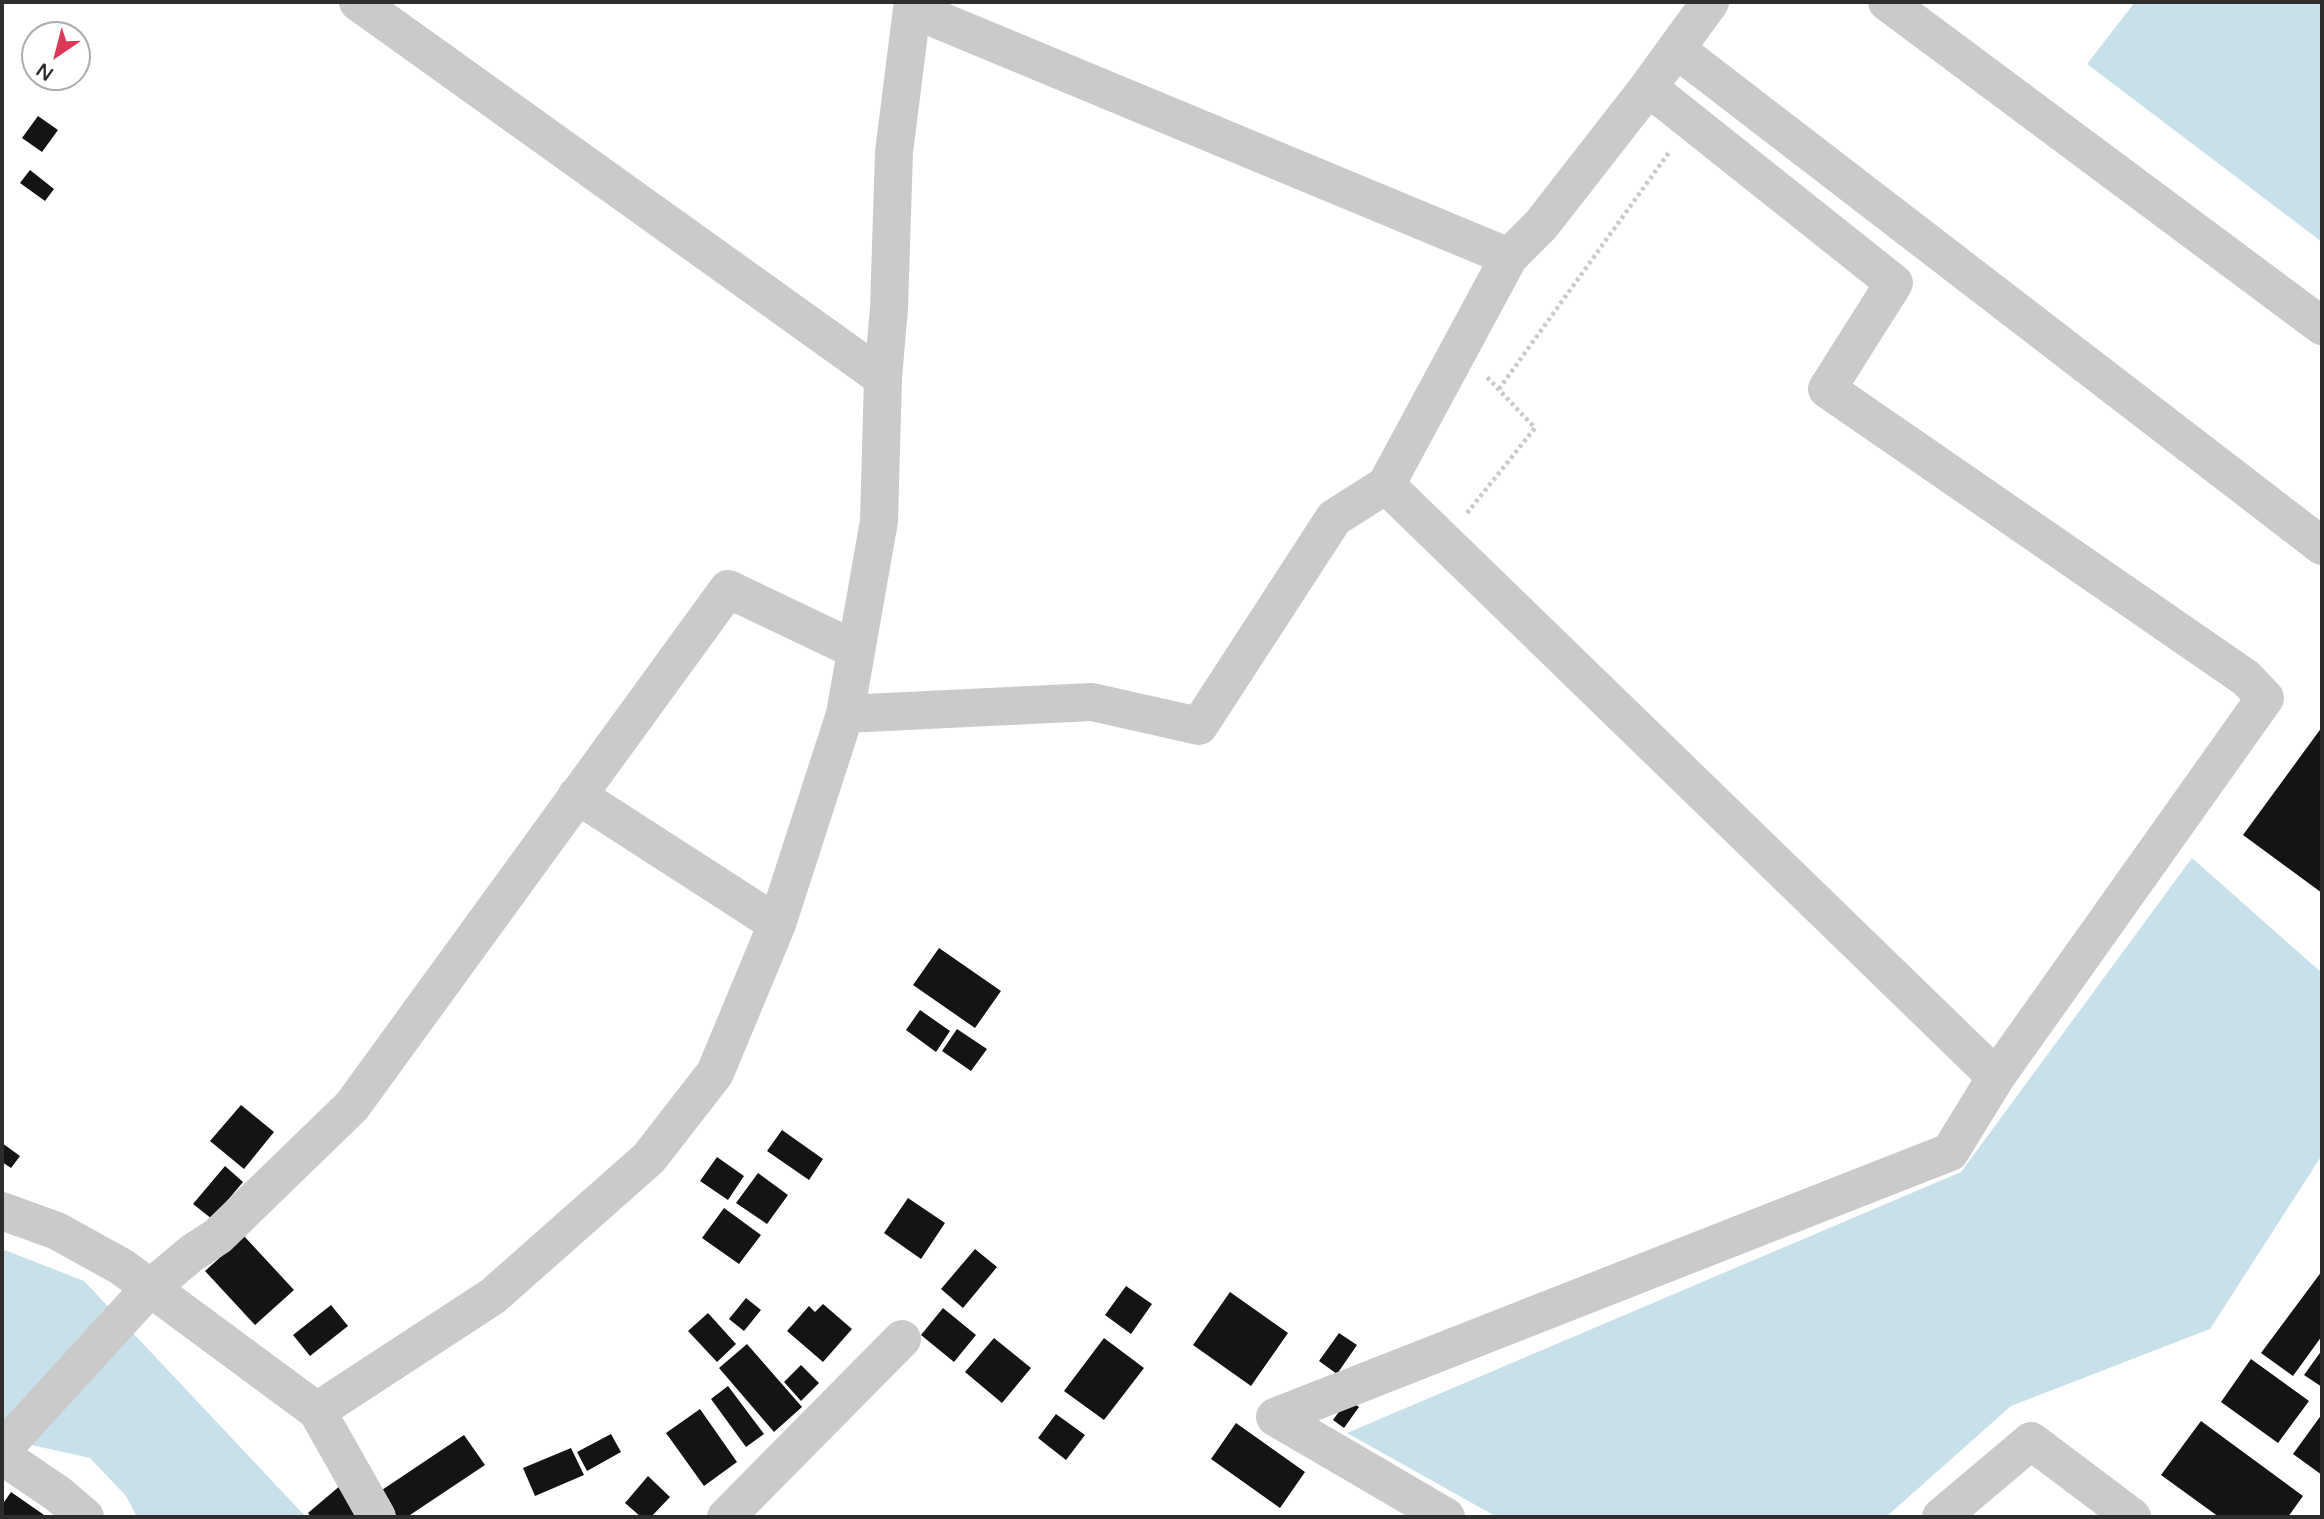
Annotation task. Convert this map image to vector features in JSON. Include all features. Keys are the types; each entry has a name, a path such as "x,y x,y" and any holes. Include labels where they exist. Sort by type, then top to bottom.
{"street":[{"path":"358,2 883,378"},
{"path":"845,714 1092,702 1199,726 1334,518 1386,485 1509,257 1541,225 1647,89 1710,2"},
{"path":"1887,2 2322,326"},
{"path":"317,1411 493,1296 649,1158 715,1073 777,924 845,714 879,521 894,152 914,6 1509,257"},
{"path":"1676,49 2322,545"},
{"path":"1447,1517 1275,1417 1950,1152 1996,1077 2265,698 2246,678 1827,388 1894,284 1647,89"},
{"path":"1386,485 1996,1077"},
{"path":"85,1517 3,1450 141,1297 192,1253 218,1236 352,1106 728,589 856,650"},
{"path":"577,795 777,924"},
{"path":"2,1211 57,1231 122,1267 141,1297 317,1411 377,1517"},
{"path":"726,1517 902,1339"},
{"path":"1941,1517 2031,1440 2132,1517"}],"path":[{"path":"1499,389 1691,122"},
{"path":"1445,541 1535,428 1481,371"}],"water":[{"path":"2135,2 2322,2 2322,242 2087,64"},
{"path":"2192,858 2322,973 2322,1155 2210,1329 2011,1406 1886,1517 1497,1517 1347,1433 1961,1172"},
{"path":"2,1249 84,1281 306,1517 137,1517 126,1496 90,1458 9,1440 2,1436"}],"building":[{"path":"38,116 58,130 42,152 22,138"},
{"path":"30,170 54,189 45,201 20,183"},
{"path":"2322,727 2322,893 2243,835"},
{"path":"939,948 1001,991 975,1028 913,985"},
{"path":"920,1010 950,1031 936,1052 906,1030"},
{"path":"957,1029 987,1049 971,1071 942,1051"},
{"path":"241,1105 274,1132 244,1169 210,1141"},
{"path":"782,1130 823,1159 809,1180 767,1151"},
{"path":"2,1143 20,1156 11,1168 2,1162"},
{"path":"717,1157 744,1176 728,1200 700,1181"},
{"path":"225,1166 243,1182 212,1219 193,1204"},
{"path":"758,1173 788,1195 767,1224 736,1203"},
{"path":"908,1198 945,1223 921,1259 884,1233"},
{"path":"724,1208 761,1235 739,1264 702,1238"},
{"path":"244,1236 294,1290 255,1325 205,1271"},
{"path":"975,1249 997,1267 963,1308 941,1289"},
{"path":"2322,1271 2322,1336 2293,1376 2261,1353"},
{"path":"1126,1286 1152,1304 1131,1334 1105,1315"},
{"path":"1230,1292 1288,1333 1251,1386 1193,1345"},
{"path":"746,1298 761,1310 744,1331 729,1319"},
{"path":"823,1304 852,1329 823,1362 787,1331 809,1306 815,1312"},
{"path":"331,1305 348,1326 310,1356 293,1335"},
{"path":"943,1308 976,1335 954,1362 921,1335"},
{"path":"708,1313 736,1344 717,1362 688,1331"},
{"path":"1339,1333 1357,1345 1337,1374 1319,1361"},
{"path":"994,1338 1031,1368 1002,1403 965,1372"},
{"path":"1104,1338 1144,1368 1104,1420 1064,1391"},
{"path":"747,1344 802,1407 774,1432 719,1368"},
{"path":"2322,1350 2322,1387 2304,1375"},
{"path":"2251,1359 2309,1401 2278,1443 2221,1402"},
{"path":"801,1365 819,1383 801,1401 784,1382"},
{"path":"728,1386 764,1434 746,1447 711,1399"},
{"path":"1348,1399 1359,1407 1344,1428 1333,1420"},
{"path":"700,1409 737,1462 704,1486 666,1433"},
{"path":"1056,1414 1085,1435 1066,1460 1038,1438"},
{"path":"2322,1414 2322,1475 2293,1454"},
{"path":"2201,1421 2303,1496 2288,1517 2219,1517 2161,1475"},
{"path":"1236,1423 1305,1472 1280,1508 1211,1459"},
{"path":"611,1434 621,1452 587,1471 577,1452"},
{"path":"464,1435 485,1465 407,1517 395,1517 379,1492"},
{"path":"571,1448 584,1475 535,1496 523,1468"},
{"path":"648,1476 670,1497 651,1517 641,1517 625,1503"},
{"path":"341,1485 368,1517 311,1517 308,1513"},
{"path":"11,1492 47,1517 2,1517 2,1505"}]}
